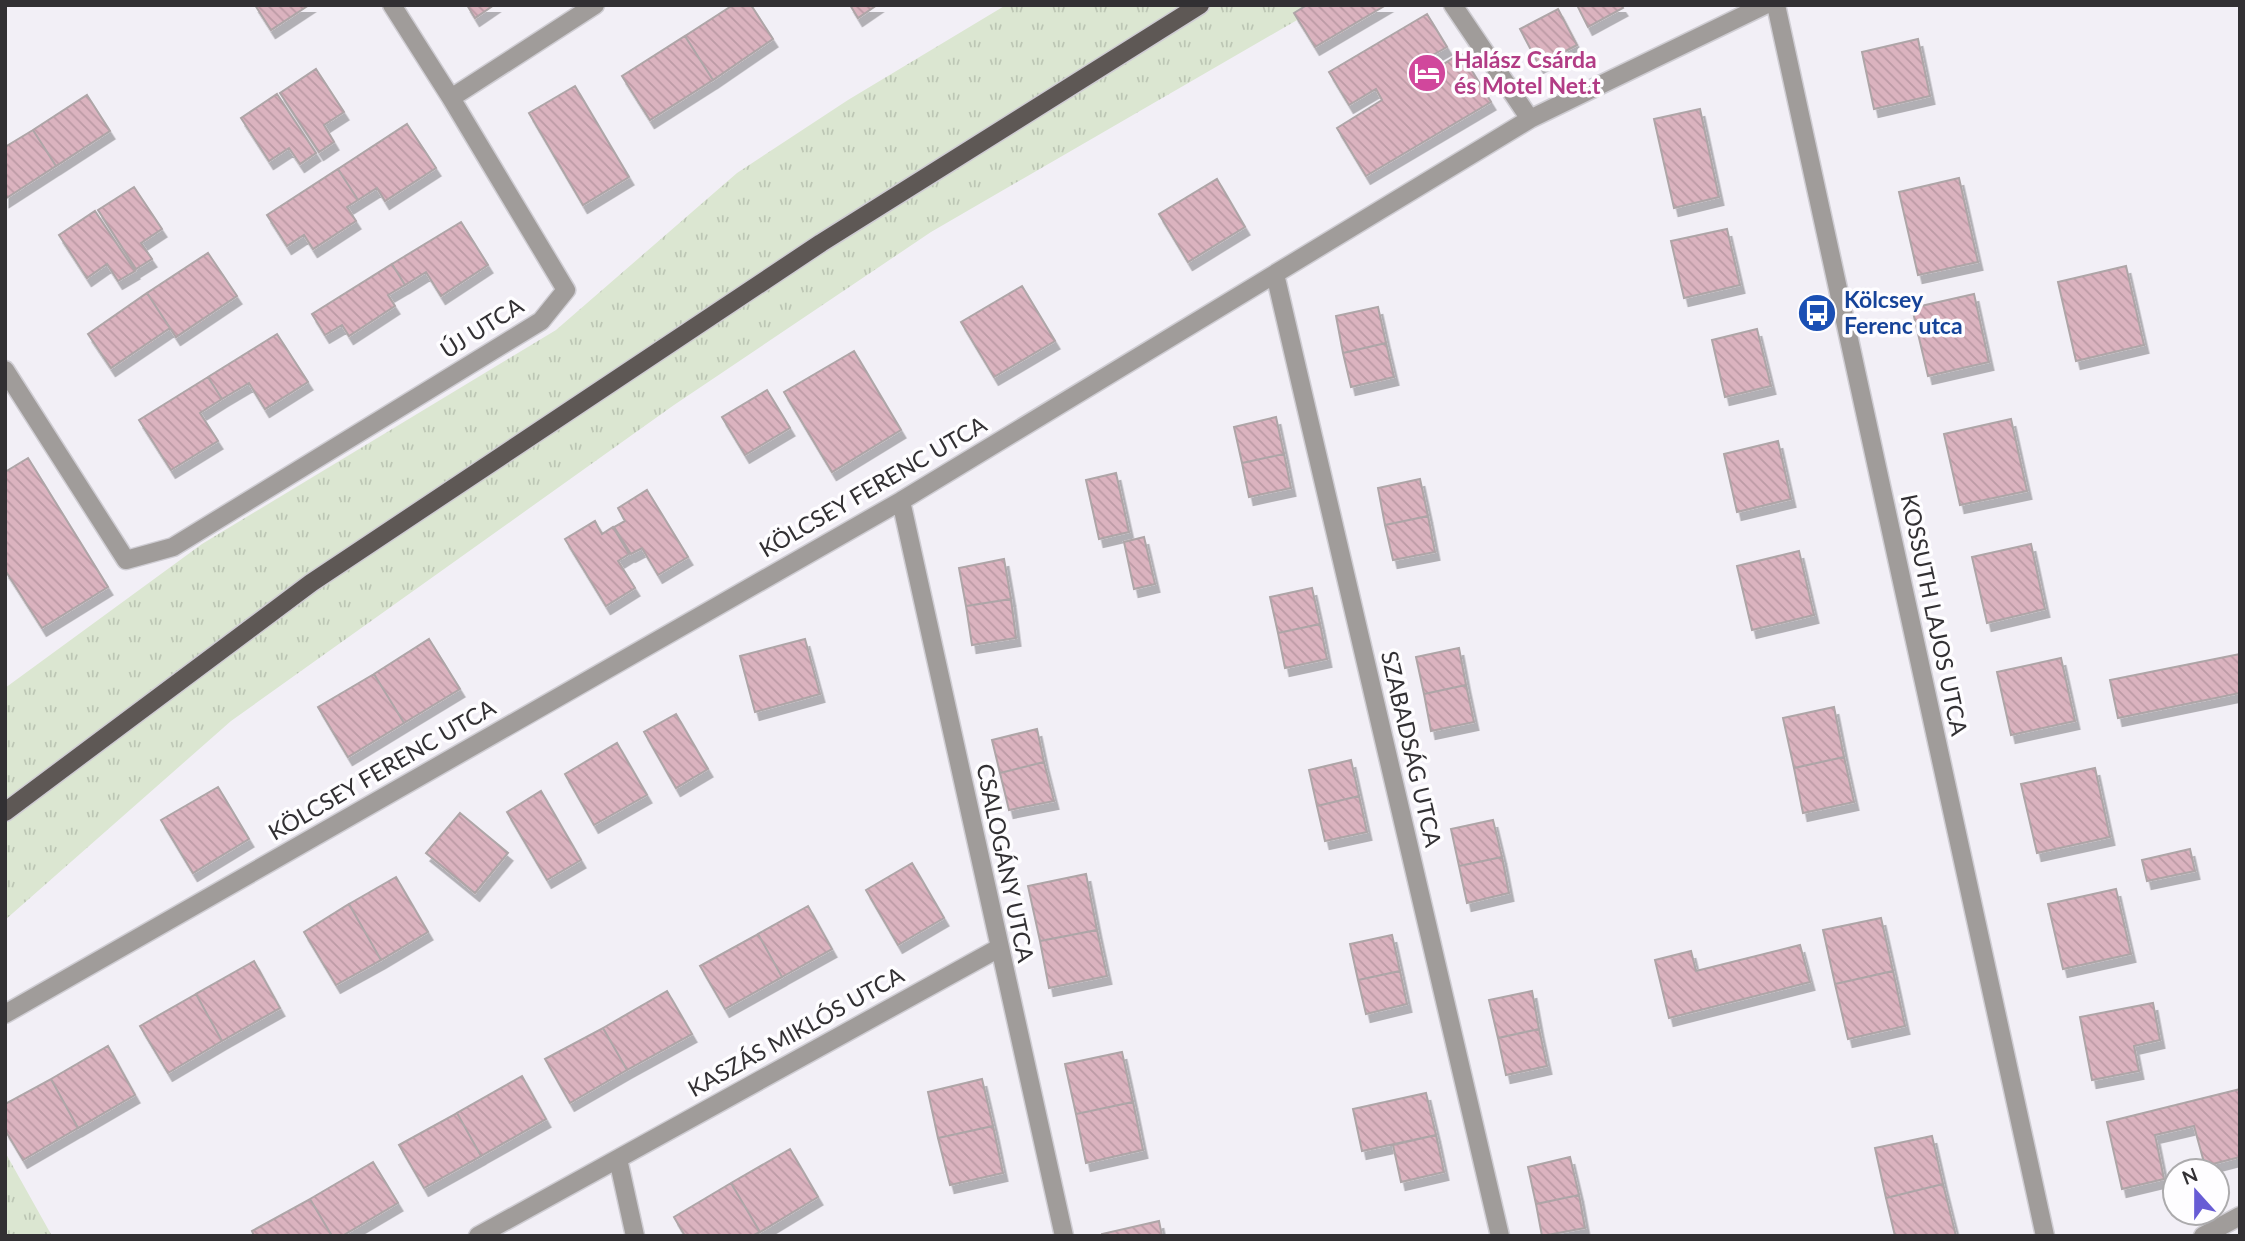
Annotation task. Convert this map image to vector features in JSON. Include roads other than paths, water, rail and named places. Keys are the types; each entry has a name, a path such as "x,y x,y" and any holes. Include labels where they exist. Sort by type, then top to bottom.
{"main road":[{"path":"5,812 311,583 821,243 1200,5"}],"street":[{"name":"ÚJ UTCA","path":"5,370 126,560 173,547 541,321 566,290 392,5"},
{"path":"451,98 595,5"},
{"path":"1453,5 1530,120"},
{"name":"KÖLCSEY FERENC UTCA","path":"5,1014 901,501 1530,120 1765,5"},
{"name":"KOSSUTH LAJOS UTCA","path":"1776,5 2045,1236"},
{"name":"SZABADSÁG UTCA","path":"1275,274 1500,1236"},
{"name":"CSALOGÁNY UTCA","path":"901,501 1064,1236"},
{"name":"KASZÁS MIKLÓS UTCA","path":"478,1236 999,948"},
{"path":"618,1159 635,1236"},
{"path":"2203,1236 2240,1216"}],"place":[{"name":"Halász Csárda és Motel Net.t","path":"1427,73"},
{"name":"Kölcsey Ferenc utca","path":"1817,313"}]}
